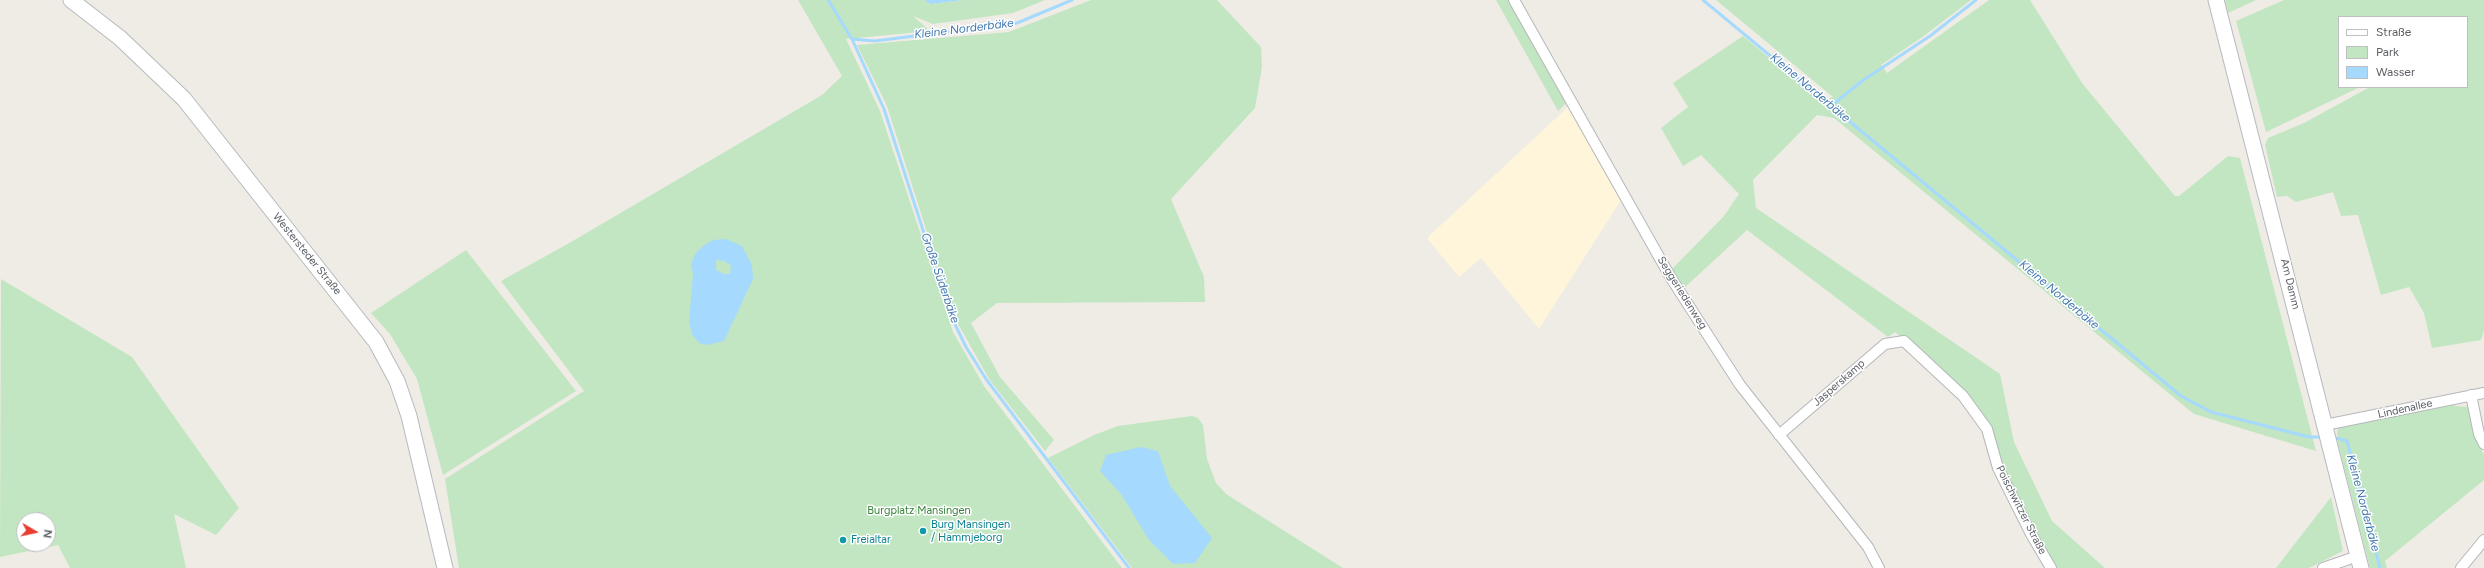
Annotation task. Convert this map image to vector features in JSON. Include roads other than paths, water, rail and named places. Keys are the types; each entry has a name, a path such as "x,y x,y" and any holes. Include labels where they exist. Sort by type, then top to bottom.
{"main road":[{"name":"Westersteder Straße","path":"71,0 120,38 184,99 376,342 396,381 409,416 445,568"},
{"name":"Am Damm","path":"2216,0 2360,562"}],"street":[{"name":"Seggeriedenweg","path":"1514,0 1671,278 1740,386 1868,547 1879,568"},
{"name":"Jasperskamp","path":"1779,435 1885,344 1904,341"},
{"name":"Poischwitzer Straße","path":"1904,341 1963,396 1987,429 1998,468 2031,534 2051,568"},
{"name":"Lindenallee","path":"2326,427 2484,393"},
{"path":"2471,395 2479,434 2484,444"},
{"path":"2461,568 2484,540"},
{"path":"2323,568 2360,562"}],"water":[{"path":"924,0 963,0 931,4"},
{"path":"726,239 742,246 752,265 753,279 724,341 707,345 699,343 692,334 689,322 693,273 691,265 695,254 703,246 713,240","holes":["716,260 725,261 731,266 730,274 724,274 716,270"]},
{"path":"1141,447 1158,451 1170,486 1212,538 1195,563 1173,564 1149,540 1121,494 1100,471 1106,455"}],"waterway":[{"name":"Große Süderbäke","path":"828,0 852,39 884,109 950,314 966,347 986,379 1129,568"},
{"name":"Kleine Norderbäke","path":"852,39 875,41 1017,23 1072,0"},
{"name":"Kleine Norderbäke","path":"1703,0 2181,396 2211,412 2309,437 2323,437"},
{"path":"1831,106 1862,81 1930,36 1976,0"},
{"name":"Kleine Norderbäke","path":"2333,437 2347,441 2380,568"}],"place":[{"name":"Burg Mansingen / Hammjeborg","path":"923,531"},
{"name":"Freialtar","path":"843,540"}],"park label":[{"name":"Burgplatz Mansingen","path":"919,511"}]}
